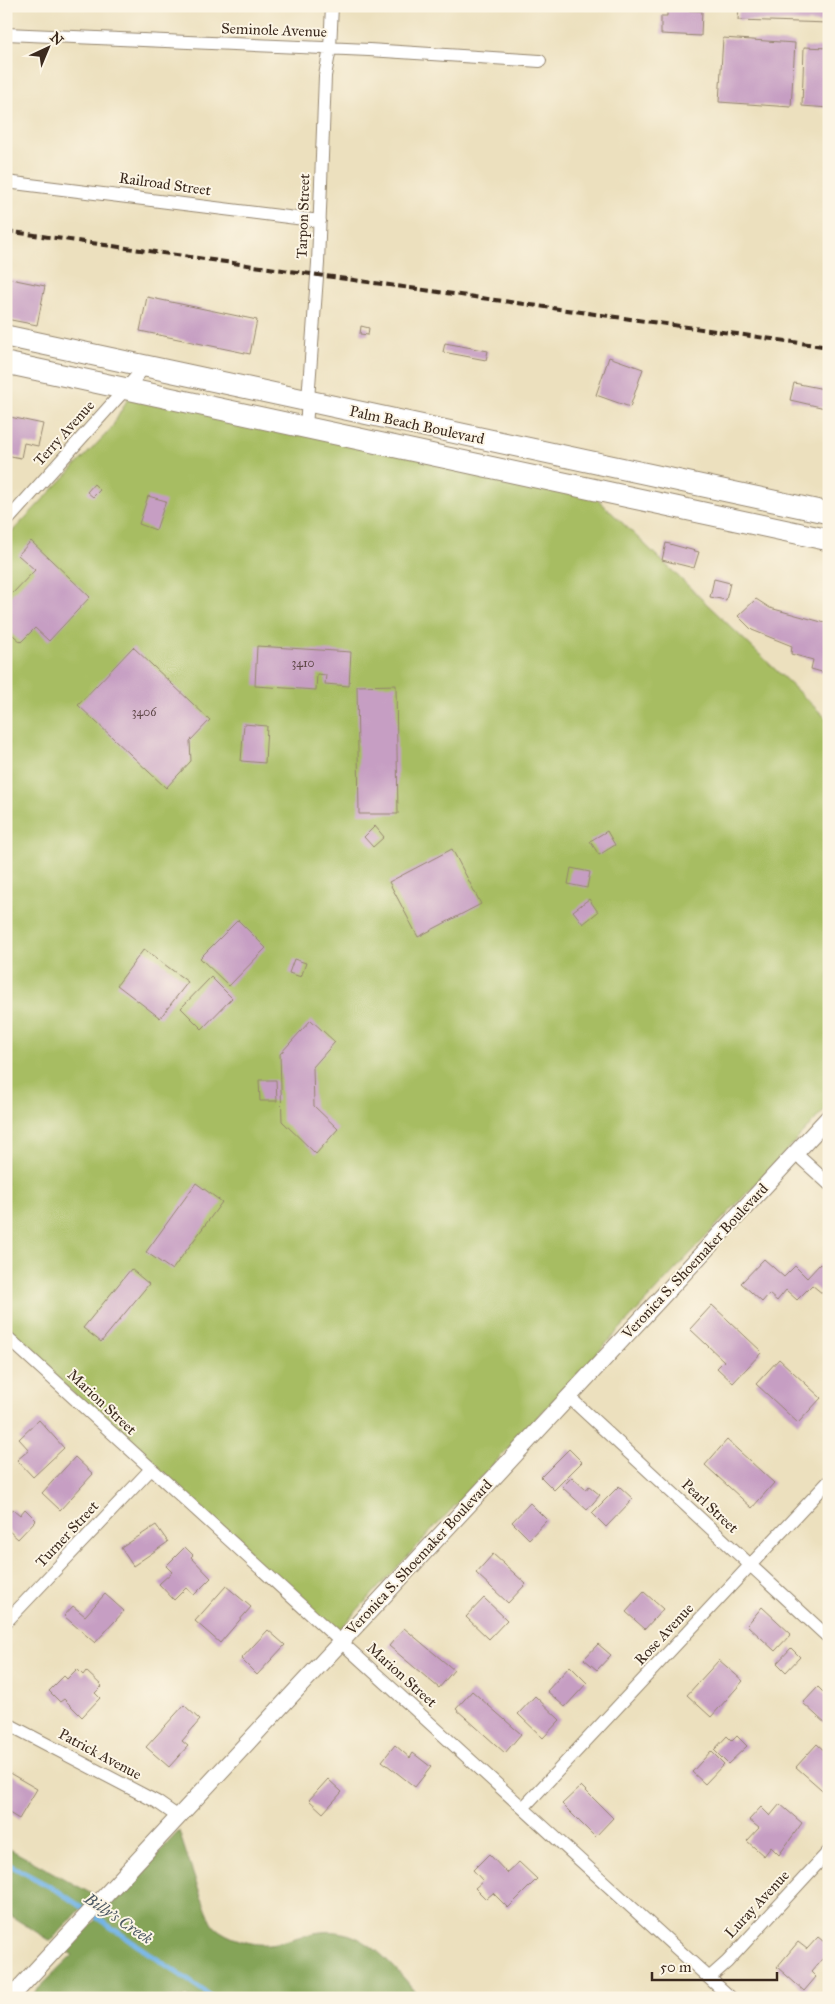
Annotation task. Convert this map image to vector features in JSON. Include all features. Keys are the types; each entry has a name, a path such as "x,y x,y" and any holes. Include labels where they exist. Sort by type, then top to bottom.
{"main road":[{"name":"Palm Beach Boulevard","path":"6,336 829,513"},
{"name":"Palm Beach Boulevard","path":"6,364 824,535"},
{"path":"664,503 696,497 764,511 784,503"}],"street":[{"name":"Tarpon Street","path":"306,427 320,221 325,76 330,48 332,6"},
{"name":"Seminole Avenue","path":"6,34 330,48 540,61"},
{"name":"Railroad Street","path":"6,182 320,221"},
{"name":"Terry Avenue","path":"6,522 146,366"},
{"name":"Veronica S. Shoemaker Boulevard","path":"10,1998 177,1816 829,1117"},
{"path":"795,1153 829,1184"},
{"name":"Marion Street","path":"6,1336 730,1998"},
{"name":"Pearl Street","path":"569,1397 829,1638"},
{"name":"Turner Street","path":"6,1622 151,1469"},
{"name":"Rose Avenue","path":"523,1808 829,1481"},
{"name":"Patrick Avenue","path":"6,1723 157,1802 177,1816"},
{"name":"Luray Avenue","path":"709,1978 727,1962 829,1851"}],"green space":[{"path":"131,393 587,489 829,721 829,1105 335,1634 6,1331 6,538 111,429"},
{"path":"179,1831 211,1921 220,1931 226,1935 255,1944 269,1944 314,1933 343,1933 365,1942 376,1950 396,1969 421,1998 30,1997 73,1955 66,1951"},
{"path":"6,1847 94,1895 51,1941 6,1913"}],"building":[{"path":"667,6 677,6 677,10 702,11 701,36 661,34 661,16 667,16"},
{"path":"739,6 829,6 829,23 738,20"},
{"path":"723,38 795,43 791,107 719,102"},
{"path":"804,47 829,48 829,108 802,106"},
{"path":"6,278 45,286 37,325 6,319"},
{"path":"147,297 257,320 250,354 140,331"},
{"path":"361,326 369,328 368,335 360,334"},
{"path":"445,343 488,351 486,360 443,352"},
{"path":"609,357 643,369 630,407 596,395"},
{"path":"794,383 829,390 825,408 790,400"},
{"path":"10,417 43,424 38,446 24,443 21,458 6,455 6,431"},
{"path":"94,484 100,490 93,497 87,492"},
{"path":"148,496 166,501 156,530 139,524"},
{"path":"31,541 90,597 49,641 35,628 21,642 6,629 6,592 10,596 35,570 18,555"},
{"path":"666,543 699,552 694,568 662,560"},
{"path":"714,579 730,583 726,600 710,597"},
{"path":"756,599 770,608 829,624 829,674 811,669 813,660 791,654 792,646 752,630 738,616"},
{"path":"257,646 351,652 349,686 325,684 326,675 317,674 316,690 255,686"},
{"path":"133,647 210,720 190,741 191,761 166,788 78,705"},
{"path":"396,685 398,814 359,814 357,686"},
{"path":"244,724 267,726 265,763 241,761"},
{"path":"375,826 384,837 373,847 364,837"},
{"path":"607,831 615,845 599,855 590,841"},
{"path":"452,849 481,904 418,937 389,882"},
{"path":"571,868 590,872 587,888 568,884"},
{"path":"589,899 598,912 583,924 573,911"},
{"path":"238,920 266,948 229,986 200,958"},
{"path":"144,949 188,982 160,1018 117,985"},
{"path":"294,959 306,963 301,977 289,973"},
{"path":"211,977 232,998 202,1029 181,1008"},
{"path":"311,1020 335,1042 313,1067 314,1106 338,1129 316,1154 282,1121 280,1054"},
{"path":"259,1080 276,1080 277,1101 260,1101"},
{"path":"196,1183 222,1202 172,1270 146,1252"},
{"path":"764,1259 784,1277 795,1266 807,1278 820,1264 829,1272 829,1288 823,1294 812,1285 797,1300 786,1290 777,1301 769,1294 762,1302 741,1283"},
{"path":"131,1269 149,1284 101,1342 83,1328"},
{"path":"712,1305 762,1352 733,1383 717,1368 724,1361 690,1329"},
{"path":"779,1359 821,1398 798,1423 756,1384"},
{"path":"39,1420 64,1448 33,1477 17,1460 29,1450 19,1439"},
{"path":"727,1440 774,1483 752,1508 705,1465"},
{"path":"569,1449 582,1462 554,1490 541,1477"},
{"path":"75,1457 93,1474 60,1510 42,1493"},
{"path":"572,1477 586,1490 589,1486 600,1495 587,1510 562,1487"},
{"path":"619,1486 633,1499 606,1527 592,1513"},
{"path":"530,1503 547,1520 529,1539 512,1522"},
{"path":"6,1508 10,1511 13,1509 20,1515 25,1509 36,1520 18,1539 8,1530 6,1532"},
{"path":"156,1525 168,1542 133,1566 121,1548"},
{"path":"185,1547 193,1555 191,1557 211,1578 194,1595 186,1588 174,1600 159,1584 172,1572 166,1566"},
{"path":"493,1554 526,1584 508,1603 476,1573"},
{"path":"226,1586 251,1607 220,1643 195,1621"},
{"path":"644,1592 663,1609 645,1629 626,1612"},
{"path":"105,1594 124,1611 95,1643 64,1616 73,1606 85,1616"},
{"path":"484,1598 507,1620 489,1639 466,1617"},
{"path":"762,1607 791,1634 775,1651 747,1625"},
{"path":"404,1628 454,1670 439,1688 389,1646"},
{"path":"268,1630 285,1645 257,1675 241,1659"},
{"path":"598,1644 611,1655 597,1670 584,1659"},
{"path":"791,1648 800,1657 786,1672 777,1663"},
{"path":"719,1660 743,1681 711,1717 687,1695"},
{"path":"570,1666 587,1683 565,1707 547,1691"},
{"path":"77,1669 83,1675 86,1671 102,1686 95,1693 100,1698 82,1717 64,1699 60,1702 49,1691 64,1676 67,1679"},
{"path":"818,1687 829,1698 829,1727 803,1703"},
{"path":"472,1691 521,1734 505,1753 456,1709"},
{"path":"535,1696 560,1720 543,1738 518,1714"},
{"path":"184,1705 200,1720 182,1741 188,1746 169,1767 146,1747"},
{"path":"727,1736 732,1741 737,1736 747,1746 728,1764 714,1750"},
{"path":"817,1744 829,1755 829,1796 796,1767"},
{"path":"395,1745 410,1758 413,1753 431,1767 415,1787 382,1761"},
{"path":"711,1751 724,1764 705,1784 692,1772"},
{"path":"6,1771 37,1789 19,1819 6,1811"},
{"path":"328,1779 342,1792 323,1813 309,1800"},
{"path":"581,1786 613,1818 595,1837 562,1804"},
{"path":"780,1804 802,1823 779,1855 771,1847 764,1856 747,1841 759,1828 749,1820 761,1807 770,1816"},
{"path":"489,1854 507,1873 519,1862 537,1879 508,1908 493,1893 486,1899 475,1888 483,1881 473,1870"},
{"path":"818,1937 829,1946 829,1951 811,1972 816,1977 804,1991 777,1967 798,1942 807,1949"}],"waterway":[{"name":"Billy's Creek","path":"6,1863 58,1891 214,1998"}],"railway":[{"path":"6,231 829,347"}]}
